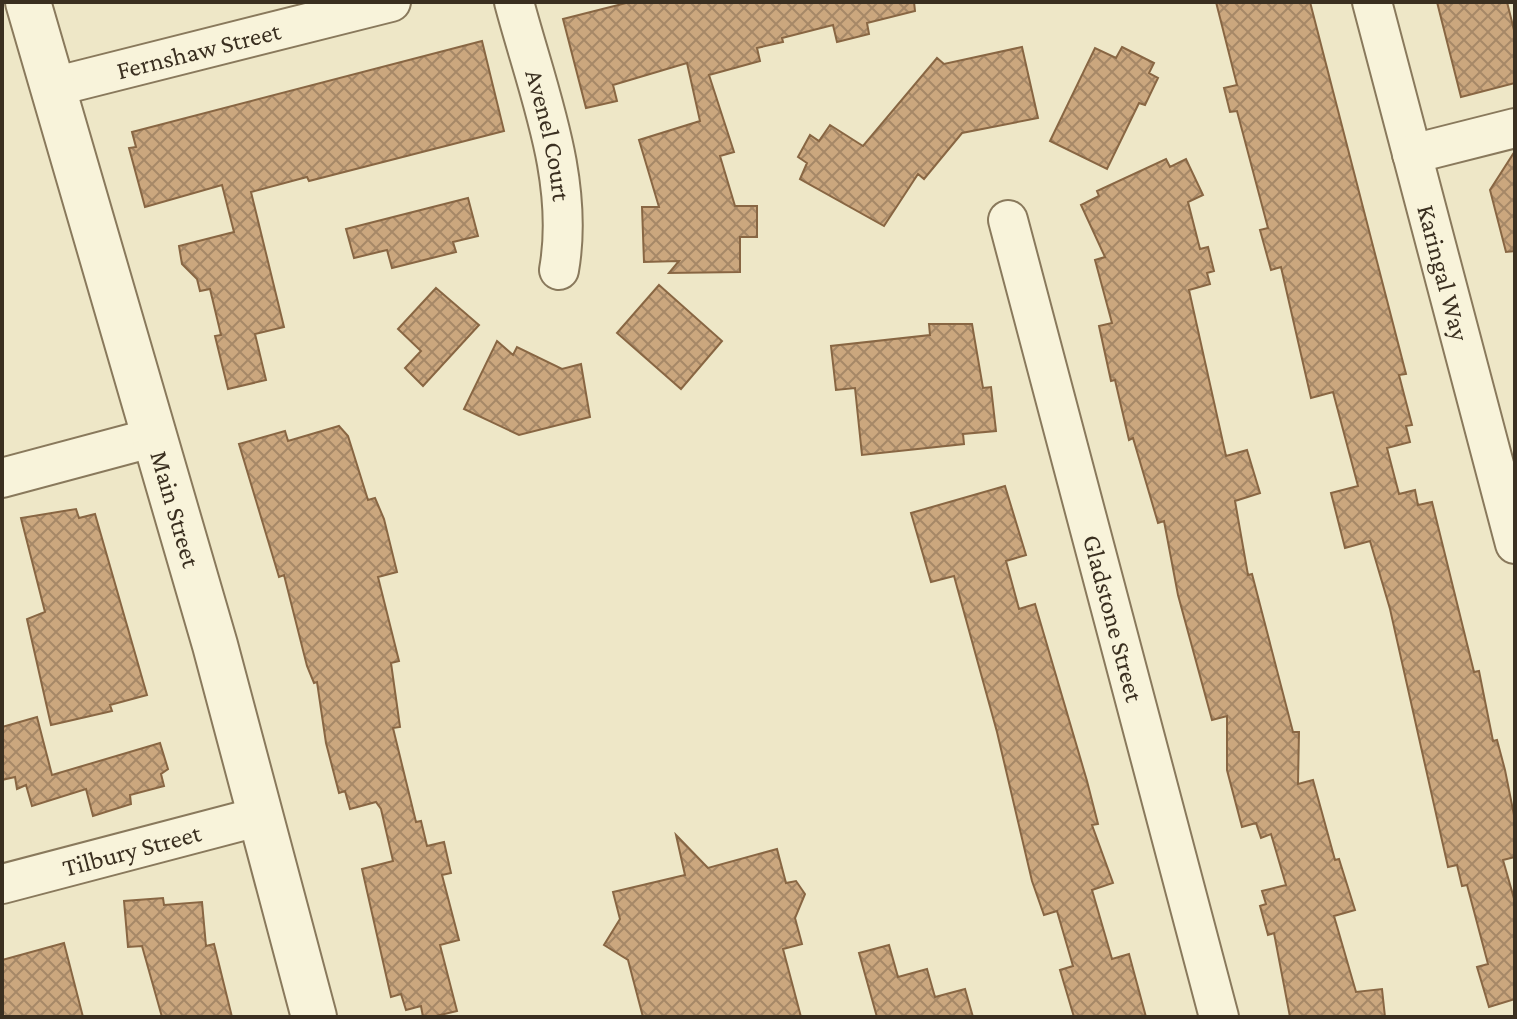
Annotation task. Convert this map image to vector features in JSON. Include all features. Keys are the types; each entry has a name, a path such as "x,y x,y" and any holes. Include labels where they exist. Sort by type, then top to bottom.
{"street":[{"name":"Main Street","path":"28,2 155,437 314,1017"},
{"name":"Fernshaw Street","path":"53,87 391,2"},
{"name":"Avenel Court","path":"514,2 563,191 566,234 559,270"},
{"name":"Karingal Way","path":"1372,2 1515,544"},
{"path":"1412,154 1515,128"},
{"name":"Gladstone Street","path":"1008,220 1219,1017"},
{"path":"2,478 155,437"},
{"name":"Tilbury Street","path":"2,884 261,816"}],"building":[{"path":"630,2 914,2 915,11 867,23 869,34 837,42 833,25 782,38 783,42 757,48 760,61 709,75 734,152 720,156 735,206 757,206 757,237 740,237 740,272 669,273 679,261 644,262 642,207 659,207 639,140 700,121 687,63 613,85 617,101 586,108 563,19"},
{"path":"1216,2 1310,2 1406,374 1399,375 1412,425 1406,426 1410,442 1387,448 1399,494 1415,490 1418,505 1432,502 1474,672 1479,671 1493,741 1497,740 1505,770 1515,820 1515,857 1503,860 1515,902 1515,999 1489,1007 1477,967 1488,964 1467,885 1462,886 1457,865 1448,867 1390,609 1370,541 1345,548 1331,493 1358,486 1333,392 1311,398 1281,267 1271,270 1260,230 1268,228 1237,111 1230,112 1224,88 1237,85"},
{"path":"1437,2 1507,2 1515,34 1515,83 1461,97"},
{"path":"482,41 504,131 309,181 307,177 251,192 284,327 255,334 266,380 228,389 215,336 221,335 210,289 200,291 197,279 182,264 179,246 234,232 222,185 145,207 129,148 136,147 132,132"},
{"path":"1022,47 1038,118 962,133 924,179 918,174 884,226 800,179 807,163 798,157 810,135 819,141 830,125 863,146 937,58 944,64"},
{"path":"1122,47 1154,63 1149,73 1158,78 1145,105 1139,103 1107,169 1050,141 1095,48 1116,58"},
{"path":"1515,151 1515,251 1506,252 1490,190"},
{"path":"1166,159 1170,167 1186,159 1203,195 1188,202 1200,249 1208,247 1214,271 1207,273 1210,284 1189,290 1226,456 1247,450 1260,493 1235,501 1248,575 1252,574 1293,732 1299,732 1298,784 1313,780 1335,860 1339,859 1355,910 1334,916 1356,992 1382,989 1385,1017 1290,1017 1274,933 1268,935 1260,906 1266,904 1262,891 1286,885 1271,834 1261,838 1256,823 1242,827 1227,770 1227,716 1212,720 1178,595 1164,521 1158,523 1133,438 1129,440 1115,380 1111,381 1099,326 1112,323 1095,260 1105,257 1081,205 1099,196 1097,191"},
{"path":"468,198 478,236 453,242 456,252 392,268 387,250 354,258 346,229"},
{"path":"659,285 722,341 681,389 617,333"},
{"path":"436,288 479,325 423,386 405,368 421,351 398,329"},
{"path":"929,324 972,324 983,388 991,387 996,431 963,434 964,444 862,455 855,388 836,390 831,346 930,335"},
{"path":"497,341 513,355 517,347 562,369 581,364 590,417 519,435 464,409"},
{"path":"339,426 348,436 368,500 375,498 384,519 397,572 378,577 399,661 391,663 400,727 393,728 416,822 421,821 427,846 444,842 451,873 442,875 459,940 440,945 457,1011 432,1017 423,1017 421,1006 406,1010 401,994 391,997 362,869 393,861 381,809 376,802 350,809 345,791 339,793 326,743 317,682 314,683 307,666 284,575 279,577 239,444 285,431 288,441"},
{"path":"1005,486 1026,555 1006,561 1019,609 1035,604 1087,781 1098,824 1092,825 1113,883 1092,890 1112,959 1129,954 1146,1017 1074,1017 1060,970 1073,966 1057,911 1044,915 1032,881 997,732 954,576 931,582 911,513"},
{"path":"76,509 79,518 95,514 147,695 110,705 112,711 51,725 27,619 45,612 21,518"},
{"path":"37,717 52,775 160,743 168,769 161,774 164,786 130,795 131,804 93,816 86,789 32,806 26,785 17,789 15,777 2,780 2,727"},
{"path":"676,835 708,868 777,849 786,883 796,881 805,894 795,918 802,944 783,949 801,1017 643,1017 628,960 604,945 620,919 613,892 685,875"},
{"path":"163,898 164,905 202,902 206,946 214,944 232,1017 162,1017 142,946 128,947 124,901"},
{"path":"64,943 83,1017 2,1017 2,960"},
{"path":"889,945 898,977 927,969 935,997 965,989 973,1017 877,1017 859,953"}]}
